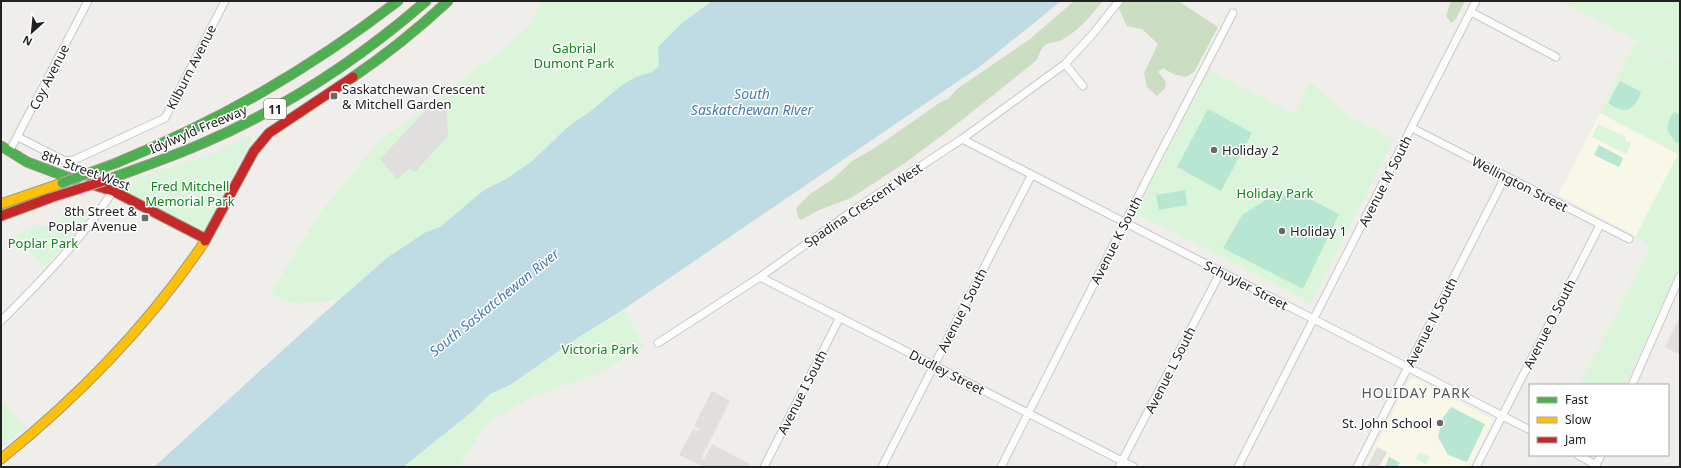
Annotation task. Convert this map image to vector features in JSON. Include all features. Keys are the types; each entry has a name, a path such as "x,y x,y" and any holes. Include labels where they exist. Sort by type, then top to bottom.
{"main road":[{"name":"Idylwyld Freeway","path":"1,204 62,183 116,162 178,137 230,112 266,92 342,44 398,1"},
{"name":"Idylwyld Freeway","path":"1,216 50,198 104,181 213,139 289,101 336,72 426,1"},
{"path":"1,459 52,416 143,323 184,272 206,239 254,151 268,133 375,62 423,24 448,1"},
{"name":"8th Street West","path":"1,146 9,152 42,169 113,191 206,239"}],"street":[{"name":"Coy Avenue","path":"9,152 88,1"},
{"name":"Kilburn Avenue","path":"18,137 65,161 74,160 165,118 225,1"},
{"name":"Spadina Crescent West","path":"658,343 760,277 858,207 962,139 1065,64 1092,35 1119,1"},
{"name":"Avenue M South","path":"1238,467 1476,1"},
{"path":"1471,12 1556,57"},
{"name":"Avenue K South","path":"1001,467 1234,13"},
{"path":"1065,64 1083,86"},
{"name":"Wellington Street","path":"1412,128 1506,178 1629,239"},
{"name":"Schuyler Street","path":"962,139 1031,176 1529,430"},
{"name":"Avenue J South","path":"882,467 1031,176"},
{"name":"Avenue N South","path":"1357,467 1506,178"},
{"path":"1,321 31,291 81,236 113,191"},
{"name":"Avenue O South","path":"1476,467 1600,224"},
{"name":"Avenue L South","path":"1121,464 1220,272"},
{"path":"1632,384 1680,276"},
{"name":"Dudley Street","path":"760,277 1028,413 1121,464 1134,467"},
{"name":"Avenue I South","path":"764,467 840,317"},
{"path":"1580,456 1596,466 1601,456"}],"shaded area":[{"path":"446,102 448,136 415,172 409,169 397,179 380,159 427,109"},
{"path":"1600,113 1679,154 1636,236 1558,195"},
{"path":"1680,316 1680,355 1665,347"},
{"name":"St. John School","path":"1414,378 1492,419 1492,423 1470,467 1365,467 1410,379"},
{"path":"712,391 730,401 701,459 704,459 712,444 750,464 751,467 704,467 679,455 693,429 698,431 700,430 694,426"},
{"path":"1377,447 1387,452 1379,467 1367,467"}],"green space":[{"name":"Gabrial Dumont Park","path":"542,1 712,1 682,23 659,66 652,72 636,77 570,125 531,162 506,179 484,190 440,228 426,232 388,257 343,296 326,302 294,303 281,300 271,292 319,214 379,141 504,49 530,24"},
{"path":"1074,1 1103,1 1079,28 1062,40 1046,44 1037,60 948,131 905,163 851,198 819,210 801,220 798,217 796,208 810,194 833,179 852,161 878,146 939,103 948,99 957,89 1030,39"},
{"path":"1122,1 1178,1 1218,27 1194,72 1186,77 1173,74 1163,68 1158,72 1166,82 1165,88 1157,96 1147,87 1144,73 1158,44 1142,29 1127,26 1118,7"},
{"path":"1451,1 1465,1 1456,19 1451,23 1446,16"},
{"path":"1560,1 1680,1 1680,62"},
{"path":"1636,41 1680,64 1680,265 1626,384 1581,384 1650,247 1636,236 1678,154 1600,113"},
{"name":"Holiday Park","path":"1209,70 1294,114 1310,82 1351,118 1394,139 1311,303 1136,213"},
{"path":"1620,81 1641,92 1632,107 1625,110 1614,107 1608,103"},
{"name":"Holiday 2","path":"1208,109 1252,133 1221,191 1177,167"},
{"path":"1674,112 1680,115 1680,144 1675,142 1667,130 1670,117"},
{"path":"1598,124 1626,137 1625,140 1631,143 1626,154 1592,137"},
{"name":"Fred Mitchell Memorial Park","path":"251,135 253,137 204,234 108,187 209,155"},
{"path":"1599,145 1623,158 1619,167 1594,155"},
{"path":"1185,190 1187,205 1159,210 1156,195"},
{"name":"Holiday 1","path":"1298,193 1339,214 1303,289 1223,248 1242,215 1269,198"},
{"name":"Poplar Park","path":"77,207 93,211 45,267 13,236 37,225 49,226"},
{"name":"Victoria Park","path":"624,309 644,347 608,369 532,397 487,423 459,467 403,467 474,410 490,394 510,385 579,337"},
{"path":"1,399 26,427 1,447"},
{"path":"1451,407 1485,424 1467,462 1448,455 1438,437 1442,419"},
{"path":"1420,452 1430,457 1426,464 1416,459"},
{"path":"1389,457 1400,463 1397,467 1385,467"}],"water":[{"name":"South Saskatchewan River","path":"712,1 1061,1 982,65 624,309 579,337 510,385 490,394 474,410 403,467 154,467 388,257 426,232 440,227 484,190 506,179 531,162 570,125 591,111 622,85 636,77 652,72 659,66 658,47 682,23"}],"traffic: fast":[{"path":"116,163 155,147 263,92 331,49 398,1"},
{"path":"104,181 201,144 290,99 347,63 400,23 426,1"},
{"path":"353,77 402,41 448,1"},
{"path":"1,146 27,162 75,180"},
{"path":"62,183 116,163"}],"traffic: slow":[{"path":"1,204 62,183"},
{"path":"1,459 58,410 111,358 161,301 205,241"}],"traffic: jam":[{"path":"205,241 254,151 269,133 353,77"},
{"path":"50,198 104,181"},
{"path":"90,184 113,191 206,239"},
{"path":"1,216 50,198"}],"place":[{"name":"Saskatchewan Crescent & Mitchell Garden","path":"334,96"},
{"name":"Holiday 2","path":"1214,150"},
{"name":"8th Street & Poplar Avenue","path":"145,218"},
{"name":"Holiday 1","path":"1282,231"},
{"name":"St. John School","path":"1440,423"}],"district":[{"name":"HOLIDAY PARK","path":"1416,392"}]}
